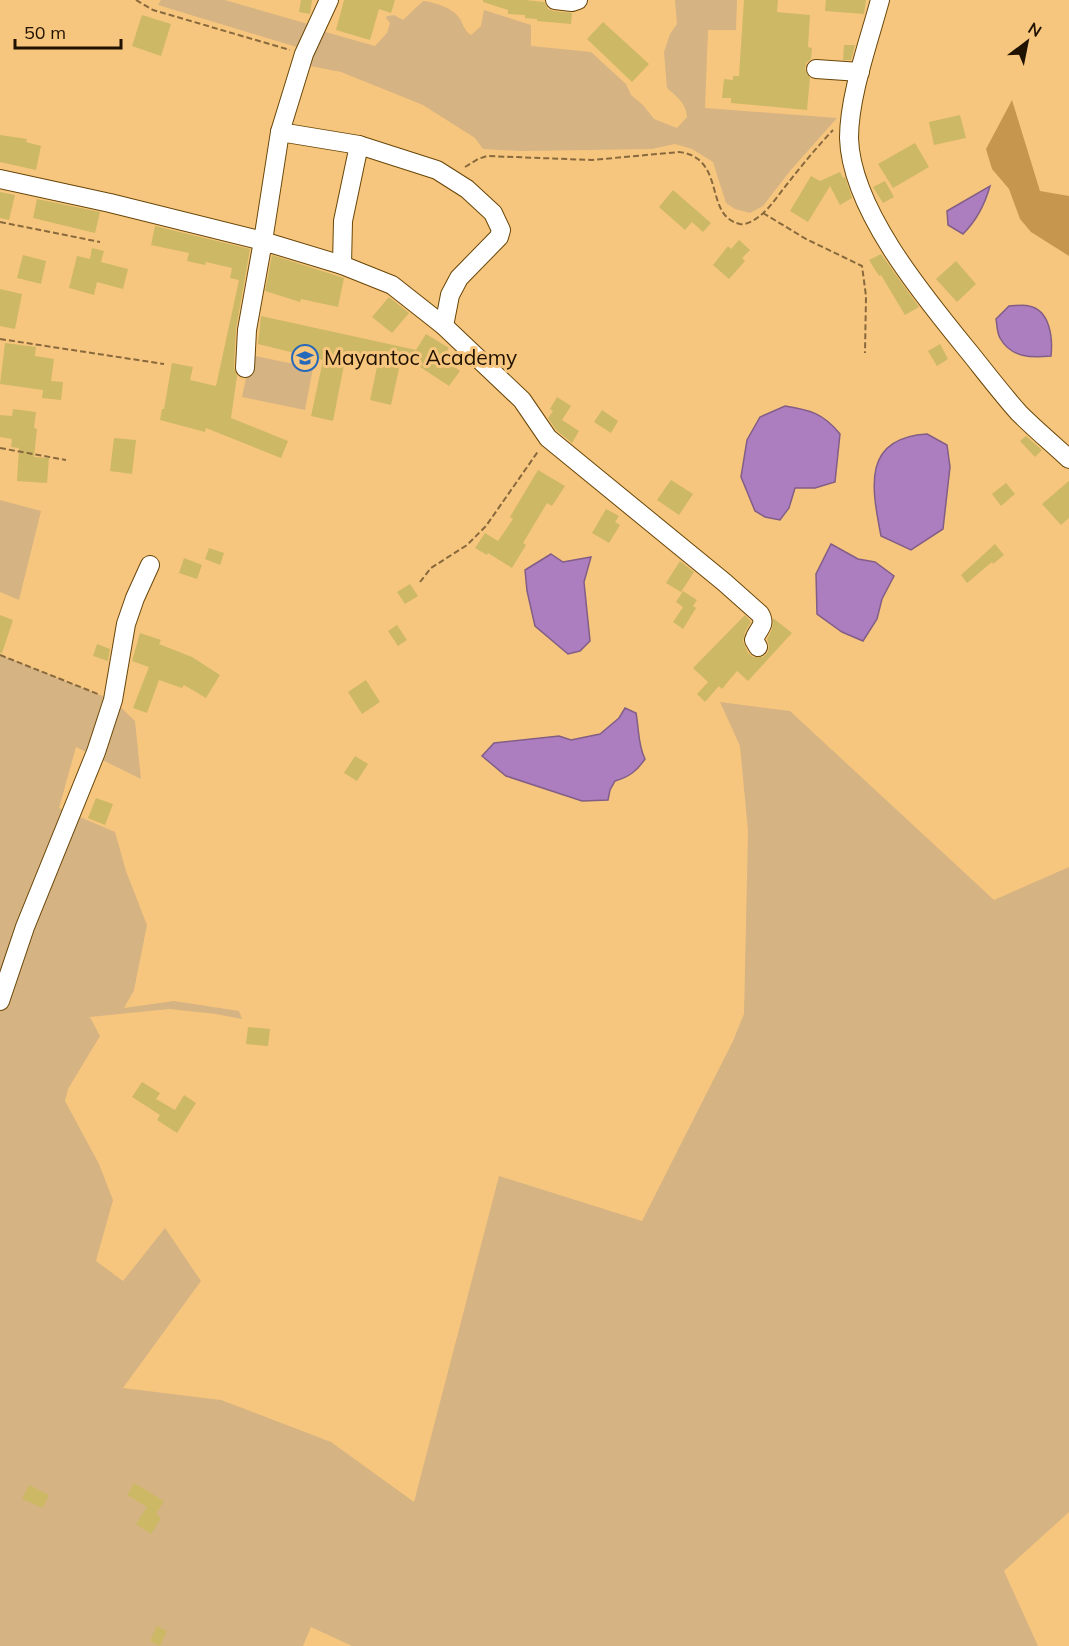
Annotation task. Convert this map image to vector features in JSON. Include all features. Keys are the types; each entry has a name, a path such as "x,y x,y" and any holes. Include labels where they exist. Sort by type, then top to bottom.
{"street":[{"path":"245,368 247,330 280,132 303,54 329,0"},
{"path":"555,0 573,2 578,0"},
{"path":"880,0 851,116 849,137 852,160 863,193 890,247 927,301 1019,413 1069,459"},
{"path":"816,69 861,72"},
{"path":"280,132 359,145 437,170 467,189 493,213 501,231 495,243 459,278 450,295 444,326"},
{"path":"342,265 343,221 359,145"},
{"path":"0,178 263,241 342,265 392,285 444,326 522,400 548,438 760,614 763,627 755,635 754,640 759,647"},
{"path":"0,1001 25,927 96,752 113,700 126,624 150,565"}],"path":[{"path":"136,0 153,10 303,54"},
{"path":"452,179 470,163 487,156 592,160 688,153 707,167 719,205 730,218 740,224 748,223 763,213 831,131 851,116"},
{"path":"763,213 806,239 862,266 866,296 865,353"},
{"path":"0,222 100,242"},
{"path":"0,339 164,364"},
{"path":"420,582 431,568 467,545 486,526 548,438"},
{"path":"0,448 66,459"},
{"path":"0,655 113,700"}],"shaded area":[{"path":"161,0 225,0 308,24 300,48 158,5"},
{"path":"675,0 737,0 736,30 708,30 705,108 837,118 790,171 763,206 750,213 735,209 726,203 713,162 692,149 675,144 652,149 521,151 483,149 475,138 423,105 341,72 310,66 322,31 375,46 387,33 390,23 387,16 394,15 403,20 423,1 449,9 457,15 465,30 471,35 481,26 484,10 531,25 531,46 591,52 626,84 631,95 654,119 677,128 687,117 685,108 667,88 664,52 670,34 677,24"},
{"path":"1012,100 1040,191 1069,196 1069,256 1031,232 1020,219 1009,189 992,169 986,149"},
{"path":"990,186 980,212 963,234 948,225 947,211"},
{"path":"1027,305 1042,313 1049,326 1051,356 1022,355 1005,345 998,334 996,319 1009,306"},
{"path":"251,355 313,368 305,410 242,397"},
{"path":"785,406 802,409 822,417 840,434 835,482 815,488 795,488 789,508 780,520 765,517 755,511 741,477 747,440 760,417"},
{"path":"927,434 947,445 950,467 943,529 911,550 881,536 875,501 876,469 881,456 891,445 906,438"},
{"path":"0,500 41,511 19,600 0,592"},
{"path":"831,544 858,559 875,562 894,576 882,599 877,619 863,641 842,632 817,614 816,574"},
{"path":"551,554 563,562 591,557 584,582 590,641 580,651 568,654 535,626 527,591 525,570"},
{"path":"0,655 113,700 135,721 141,779 76,747 59,808 115,832 126,871 147,925 134,990 124,1008 174,1001 239,1011 242,1019 169,1009 90,1017 100,1036 68,1089 65,1101 99,1164 113,1200 96,1261 123,1281 165,1228 201,1281 123,1388 221,1400 331,1442 414,1502 499,1176 642,1221 733,1041 744,1014 748,831 740,746 720,702 790,711 994,900 1069,867 1069,1512 1004,1571 1038,1646 352,1646 311,1627 303,1646 0,1646"},
{"path":"625,708 636,713 640,743 645,759 632,773 615,781 608,800 582,801 506,776 482,756 494,743 559,736 571,740 600,734 619,718"}],"building":[{"path":"301,0 312,0 310,14 299,12"},
{"path":"344,0 395,0 391,13 379,9 370,40 336,30"},
{"path":"483,0 544,2 548,9 553,11 572,13 571,24 537,21 537,19 525,18 525,15 508,14 508,10 483,2"},
{"path":"744,0 778,0 777,12 810,15 808,47 812,48 811,59 806,63 805,69 810,78 807,110 731,103 731,98 722,98 724,79 733,80 733,76 739,76"},
{"path":"826,0 866,0 864,14 825,11"},
{"path":"142,15 171,24 161,56 132,46"},
{"path":"603,22 649,64 632,82 587,39"},
{"path":"844,45 855,45 851,60 843,60"},
{"path":"960,115 966,138 934,145 929,122"},
{"path":"0,135 27,139 26,142 41,146 36,170 0,162"},
{"path":"915,143 929,167 893,188 878,164"},
{"path":"840,172 843,178 845,177 852,198 840,205 830,186 808,222 790,211 811,176 820,181"},
{"path":"885,181 894,197 883,203 873,187"},
{"path":"673,190 711,223 703,232 692,222 685,230 659,207"},
{"path":"0,192 15,195 9,220 0,218"},
{"path":"37,199 100,212 95,233 33,218"},
{"path":"155,226 250,249 236,329 234,367 237,376 231,418 288,441 281,458 206,428 205,432 160,420 172,363 193,367 190,380 216,386 239,280 230,278 232,268 206,262 205,265 187,261 189,253 151,245"},
{"path":"739,240 750,250 742,258 745,261 729,279 713,265 728,246 731,249"},
{"path":"92,248 104,251 101,262 128,269 123,289 97,282 94,295 69,288 77,256 90,259"},
{"path":"881,254 919,307 905,315 881,275 879,276 869,260"},
{"path":"23,255 46,261 41,284 17,278"},
{"path":"272,255 344,278 338,307 301,299 300,302 265,291"},
{"path":"956,261 976,284 957,302 936,279"},
{"path":"0,289 22,294 15,329 0,326"},
{"path":"389,297 409,313 392,333 372,317"},
{"path":"261,316 416,350 426,334 449,348 442,358 460,371 449,386 402,355 391,405 370,400 377,367 345,360 333,421 311,416 323,360 258,344"},
{"path":"5,343 36,347 35,356 54,359 51,381 63,382 61,400 42,398 43,390 0,384"},
{"path":"940,344 948,359 937,366 928,351"},
{"path":"557,397 571,406 562,420 579,431 572,443 556,430 548,418 553,411 550,409"},
{"path":"13,409 36,412 34,457 49,458 47,483 17,481 19,448 11,447 12,439 0,437 0,415 12,416"},
{"path":"602,410 618,421 611,433 594,422"},
{"path":"1026,436 1042,450 1035,457 1020,441"},
{"path":"114,438 136,440 132,474 110,471"},
{"path":"538,470 565,486 552,506 547,503 523,543 526,545 512,568 475,548 485,533 498,541 513,519 510,517"},
{"path":"671,480 693,494 679,515 657,500"},
{"path":"1069,481 1069,518 1061,525 1042,504"},
{"path":"1006,483 1015,494 1001,506 992,494"},
{"path":"606,509 619,516 615,522 620,525 609,543 592,533"},
{"path":"995,544 1004,555 967,583 961,575"},
{"path":"209,548 224,553 220,565 205,559"},
{"path":"184,558 202,565 197,579 179,573"},
{"path":"680,561 694,572 681,592 666,583"},
{"path":"410,584 418,596 405,604 397,592"},
{"path":"683,591 697,600 693,606 696,608 683,629 673,622 683,607 676,602"},
{"path":"0,615 13,620 2,653 0,653"},
{"path":"745,615 751,622 743,641 748,653 753,657 763,657 768,652 767,639 772,629 773,618 792,633 748,681 737,671 722,689 719,686 705,702 697,694 708,682 693,668"},
{"path":"397,625 407,640 398,646 388,631"},
{"path":"140,633 161,640 159,644 192,657 220,675 206,698 184,685 182,688 159,680 147,713 133,708 149,667 132,661"},
{"path":"97,644 110,649 108,661 93,656"},
{"path":"366,680 380,702 362,714 348,692"},
{"path":"355,756 368,764 357,781 344,773"},
{"path":"96,798 113,804 105,825 88,818"},
{"path":"248,1027 270,1029 268,1046 246,1044"},
{"path":"142,1082 160,1093 156,1099 175,1110 184,1095 196,1103 177,1133 157,1120 160,1115 132,1097"},
{"path":"134,1483 164,1501 156,1514 161,1518 151,1534 136,1524 147,1507 127,1495"},
{"path":"29,1485 49,1495 43,1508 22,1499"},
{"path":"157,1626 167,1631 160,1646 150,1641"}],"place":[{"name":"Mayantoc Academy","path":"305,358"}]}
